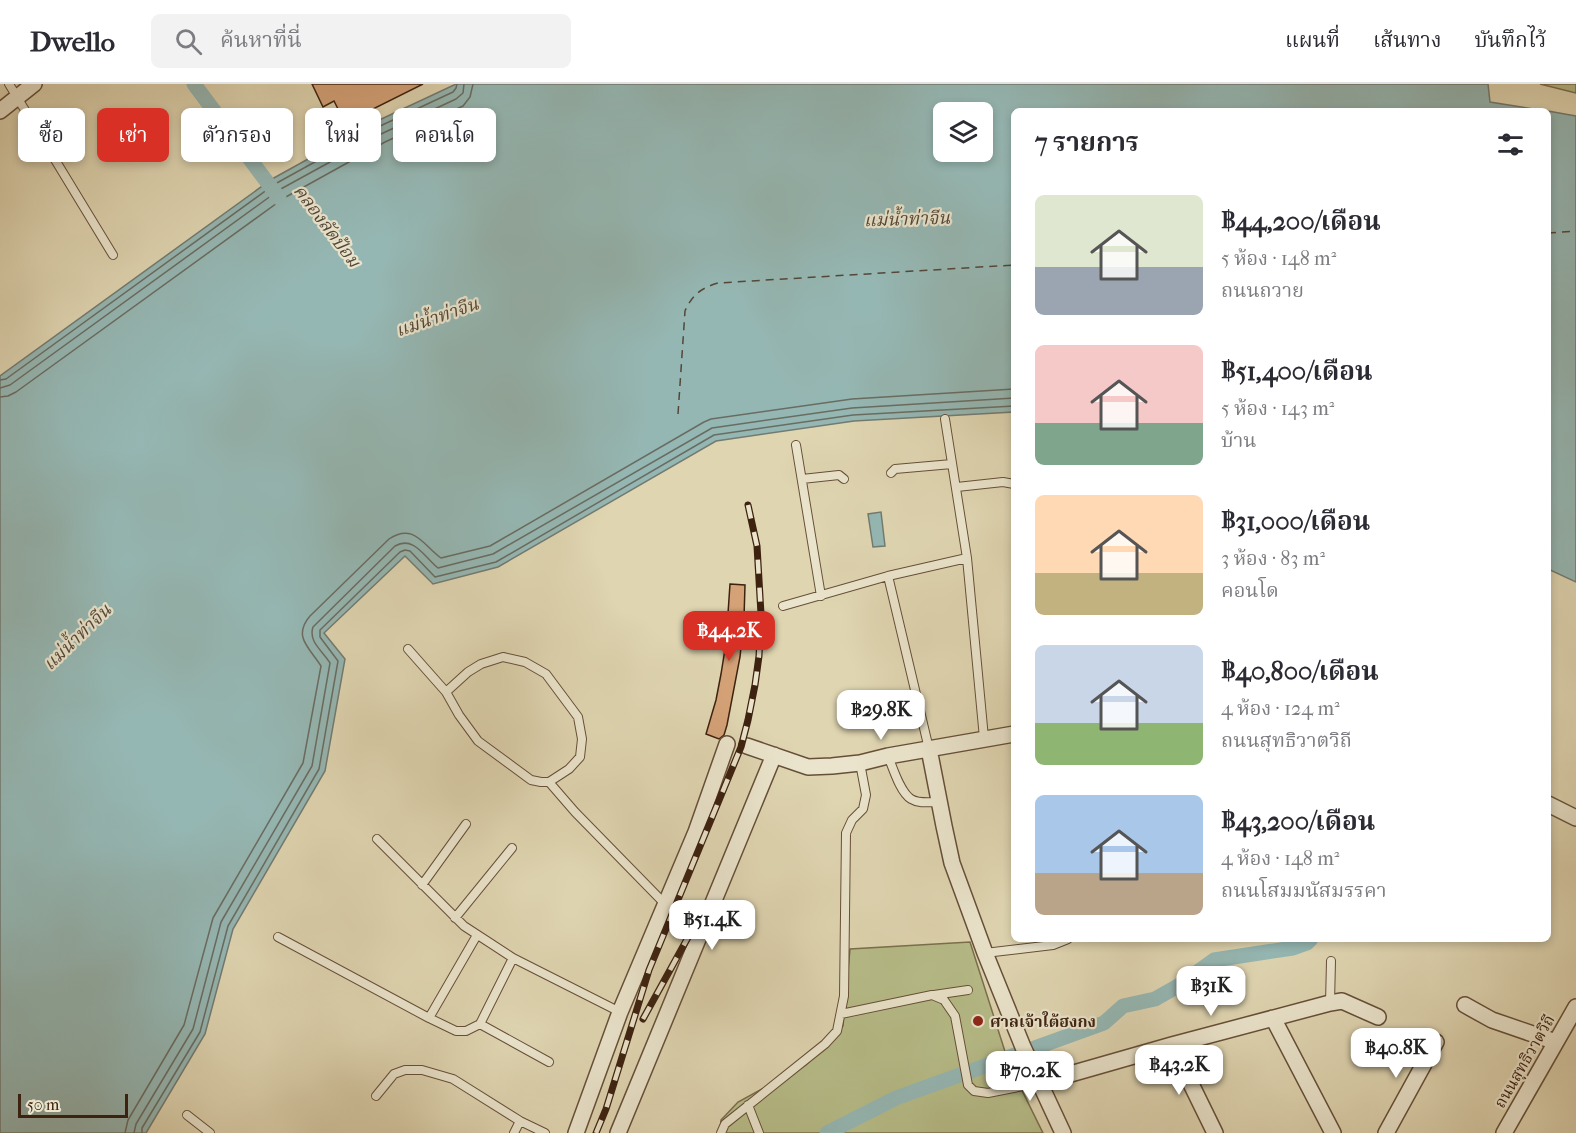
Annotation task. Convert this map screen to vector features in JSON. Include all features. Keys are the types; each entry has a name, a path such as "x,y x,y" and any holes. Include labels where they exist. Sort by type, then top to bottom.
{"street":[{"path":"0,111 34,84"},
{"path":"747,746 808,766 832,766 860,763 929,748 1011,734"},
{"path":"576,1133 620,1012 696,832 727,744"},
{"path":"929,748 952,863 985,953 1039,1083 1063,1133"},
{"path":"618,1133 774,755"},
{"path":"1551,806 1576,818"},
{"path":"1039,1083 1330,1003 1342,1001 1378,1017"},
{"path":"1465,1005 1492,1020 1556,1042"},
{"name":"ถนนสุทธิวาตวิถี","path":"1504,1133 1576,1007"},
{"path":"1274,1018 1333,1133"},
{"path":"1386,1133 1436,1042"},
{"path":"1172,1045 1215,1133"}],"lane":[{"path":"9,84 113,255"},
{"path":"945,419 967,558 984,738"},
{"path":"796,445 821,596"},
{"path":"891,473 895,469 952,465"},
{"path":"802,478 840,475 844,479"},
{"path":"957,487 1003,482 1011,483"},
{"path":"783,606 888,576 967,558"},
{"path":"888,576 929,748"},
{"path":"408,650 446,692 478,741 531,780 549,782 569,769 580,757 582,739 578,717 546,674 525,662 503,657 481,664 468,672 446,692"},
{"path":"888,756 902,789 910,798 921,802 939,802"},
{"path":"721,1133 725,1124 825,1044 837,1031 844,996 846,833 852,820 863,809 866,795 860,763"},
{"path":"549,782 582,820 665,904"},
{"path":"422,885 466,824"},
{"path":"377,839 464,926 513,958 620,1012"},
{"path":"455,918 512,848"},
{"path":"429,1018 477,935"},
{"path":"278,937 456,1031 466,1031 480,1024 513,958"},
{"path":"985,953 1053,945 1060,942"},
{"path":"1330,1003 1331,961"},
{"path":"841,1014 968,990"},
{"path":"932,995 944,1000 955,1016 968,1085 974,1091 988,1093 1039,1083"},
{"path":"480,1024 549,1062"},
{"path":"376,1096 394,1074 405,1070 422,1070 453,1079 520,1121 545,1133"},
{"path":"748,1105 759,1133"},
{"path":"186,1115 210,1133"},
{"path":"514,1133 520,1121"}],"green space":[{"path":"1540,84 1576,84 1576,93"},
{"path":"970,942 1009,1064 1043,1133 720,1133 721,1120 738,1102 806,1065 843,1026 850,949"}],"water":[{"name":"แม่น้ำท่าจีน","path":"456,84 1488,84 1490,102 1527,108 1011,108 1011,412 854,421 716,441 498,567 433,584 405,556 324,633 345,659 325,771 233,929 205,1034 146,1133 0,1133 0,376 272,179 305,161 381,162 381,119 393,114 393,162 496,162 496,108 405,108"},
{"path":"1551,112 1576,116 1576,582 1551,570"},
{"path":"881,512 885,546 873,547 868,514"}],"building":[{"path":"312,84 423,84 375,108 338,108 334,101 323,107"},
{"path":"730,584 745,585 744,618 740,657 727,725 724,735 719,739 706,734 716,700 726,643"}],"waterway":[{"name":"คลองลัดป้อม","path":"194,84 279,198"},
{"path":"827,1133 896,1098 1104,1023 1123,1006 1155,999 1178,986 1214,960 1293,948 1308,942"}],"ferry route":[{"path":"1551,233 1576,231"},
{"path":"678,414 685,311 694,296 707,287 718,283 1011,265"}],"railway":[{"path":"596,1133 606,1109 649,970 741,747 748,720 759,656 761,614 757,546 748,505"},
{"path":"643,1019 691,932"}],"place":[{"name":"ศาลเจ้าใต้ฮงกง","path":"978,1021"}]}
